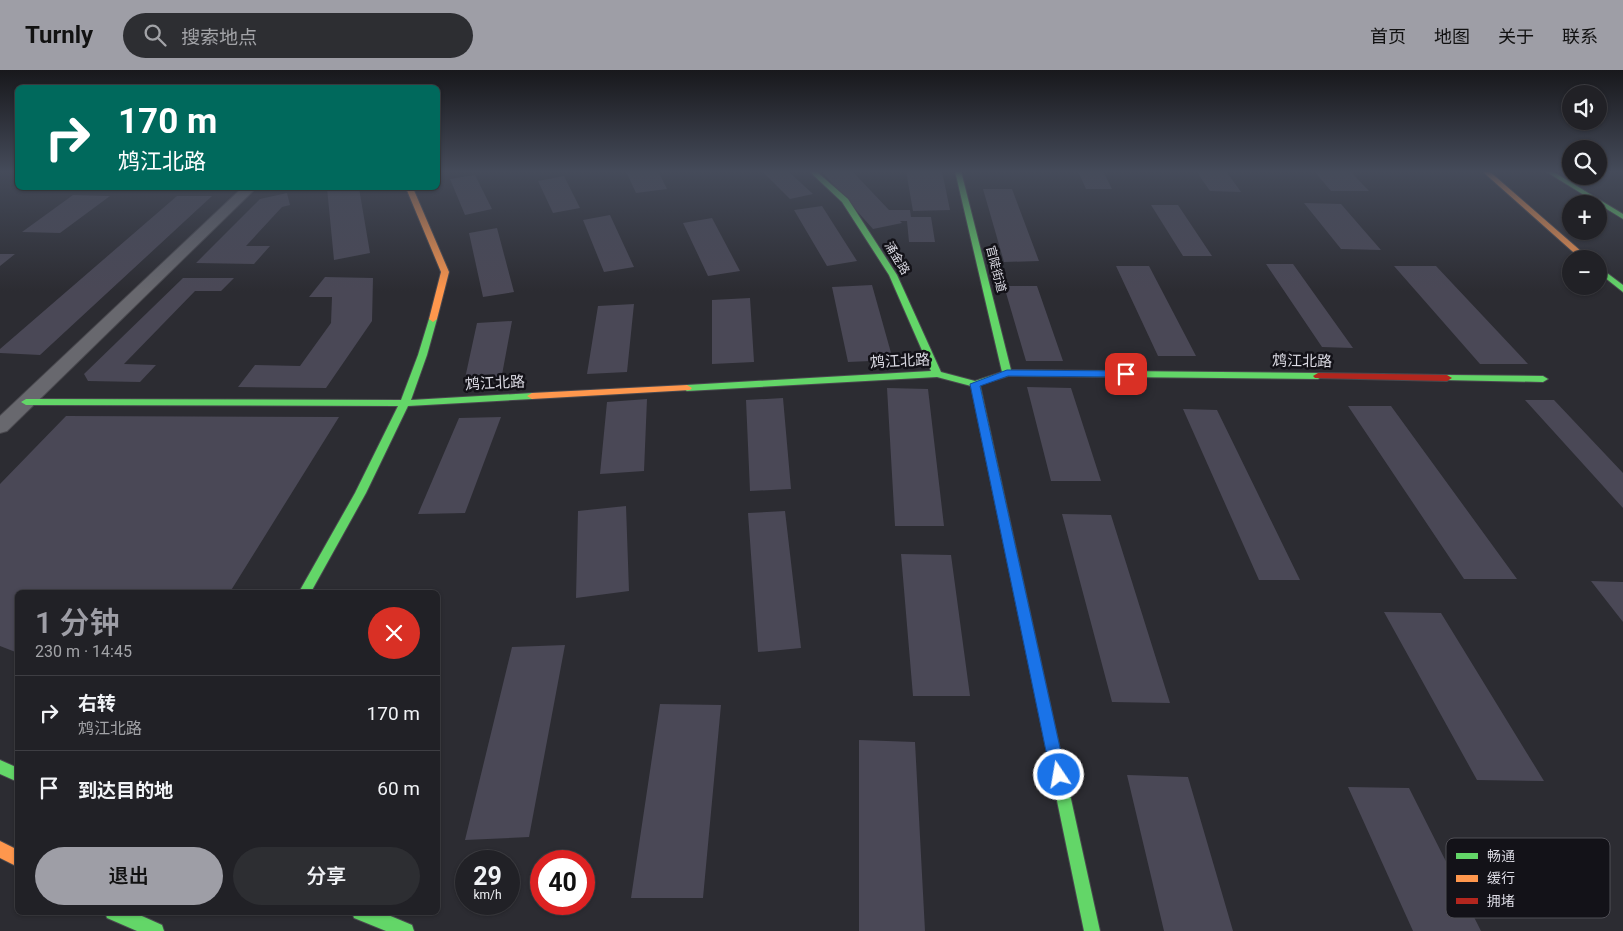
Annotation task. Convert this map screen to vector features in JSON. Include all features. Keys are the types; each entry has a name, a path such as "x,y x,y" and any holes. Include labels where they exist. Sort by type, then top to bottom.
{"main road":[{"path":"306,590 370,476 405,403 428,340 445,272 419,211"},
{"name":"涌金路","path":"852,211 893,275 936,374"},
{"name":"官陡街道","path":"968,211 1007,373"},
{"path":"1532,211 1576,250"},
{"path":"1607,276 1623,289"},
{"name":"鸩江北路","path":"26,402 405,403 936,374 975,384 1007,373 1543,379"},
{"path":"975,384 1092,931"},
{"path":"0,768 15,773"},
{"path":"0,849 15,856"},
{"path":"367,915 406,931"},
{"path":"124,919 156,931"}],"street":[{"path":"0,427 225,211"}],"building":[{"path":"51,211 89,211 60,233 22,232"},
{"path":"159,211 196,211 40,355 0,353 0,349"},
{"path":"248,211 278,211 246,246 270,246 254,264 196,263"},
{"path":"329,211 363,211 370,253 334,260"},
{"path":"463,211 482,211 465,215"},
{"path":"795,211 825,211 857,261 827,266"},
{"path":"857,211 910,211 911,217 931,217 935,242 909,242 907,221 900,221 902,223 873,229"},
{"path":"989,211 1020,211 1039,261 1004,262"},
{"path":"1155,211 1182,211 1212,256 1183,256"},
{"path":"1311,211 1347,211 1381,250 1341,249"},
{"path":"610,215 634,267 604,272 583,220"},
{"path":"712,218 740,271 708,276 683,223"},
{"path":"497,228 514,292 483,297 469,233"},
{"path":"0,254 15,254 0,266"},
{"path":"1266,264 1293,264 1353,348 1322,347"},
{"path":"1116,266 1149,266 1196,356 1158,356"},
{"path":"1394,266 1436,266 1528,364 1480,364"},
{"path":"325,277 373,278 372,321 326,388 238,387 255,365 300,366 331,323 332,297 309,297"},
{"path":"183,278 234,278 221,291 195,291 124,364 156,365 140,382 88,381 84,374"},
{"path":"872,285 893,360 848,362 832,287"},
{"path":"1004,286 1037,286 1063,361 1026,361"},
{"path":"750,298 754,362 712,364 712,300"},
{"path":"634,304 627,372 587,374 598,306"},
{"path":"512,321 501,380 464,383 477,323"},
{"path":"1027,387 1071,388 1101,481 1051,481"},
{"path":"887,388 928,389 944,526 895,526"},
{"path":"783,398 791,489 750,491 746,400"},
{"path":"647,399 644,471 600,474 607,402"},
{"path":"1525,400 1554,400 1623,473 1623,508"},
{"path":"1348,406 1391,406 1517,579 1464,579"},
{"path":"1183,409 1217,410 1300,580 1259,580"},
{"path":"66,416 339,417 231,590 15,590 15,652 0,646 0,484"},
{"path":"501,417 465,513 418,514 459,418"},
{"path":"626,506 629,591 576,598 578,511"},
{"path":"785,511 801,648 758,652 748,513"},
{"path":"1062,514 1111,515 1170,703 1112,702"},
{"path":"901,554 951,555 970,696 913,696"},
{"path":"1591,581 1623,582 1623,622"},
{"path":"1384,612 1441,613 1544,781 1477,780"},
{"path":"565,645 529,837 465,840 512,647"},
{"path":"660,704 721,705 703,898 631,898"},
{"path":"859,740 915,742 925,931 859,931"},
{"path":"1127,775 1188,777 1233,931 1164,931"},
{"path":"1348,787 1409,788 1446,861 1446,918 1474,918 1481,931 1413,931"}],"traffic: fast":[{"path":"852,211 893,275 937,374"},
{"path":"968,211 1007,373"},
{"path":"1614,211 1623,217"},
{"path":"1607,276 1623,289"},
{"path":"306,590 361,493 395,426 423,355 433,319"},
{"path":"687,388 937,374 975,384 1007,373 1318,376"},
{"path":"1447,378 1543,379"},
{"path":"975,384 1092,931"},
{"path":"26,402 405,403 532,396"},
{"path":"0,767 15,774"},
{"path":"120,915 156,931"},
{"path":"367,915 406,931"}],"traffic: slow":[{"path":"419,211 445,272 433,319"},
{"path":"1531,211 1576,250"},
{"path":"532,396 687,388"},
{"path":"0,849 15,857"}],"traffic: jam":[{"path":"1318,376 1447,378"}],"route":[{"path":"1059,775 975,384 1007,373 1126,374"}]}
